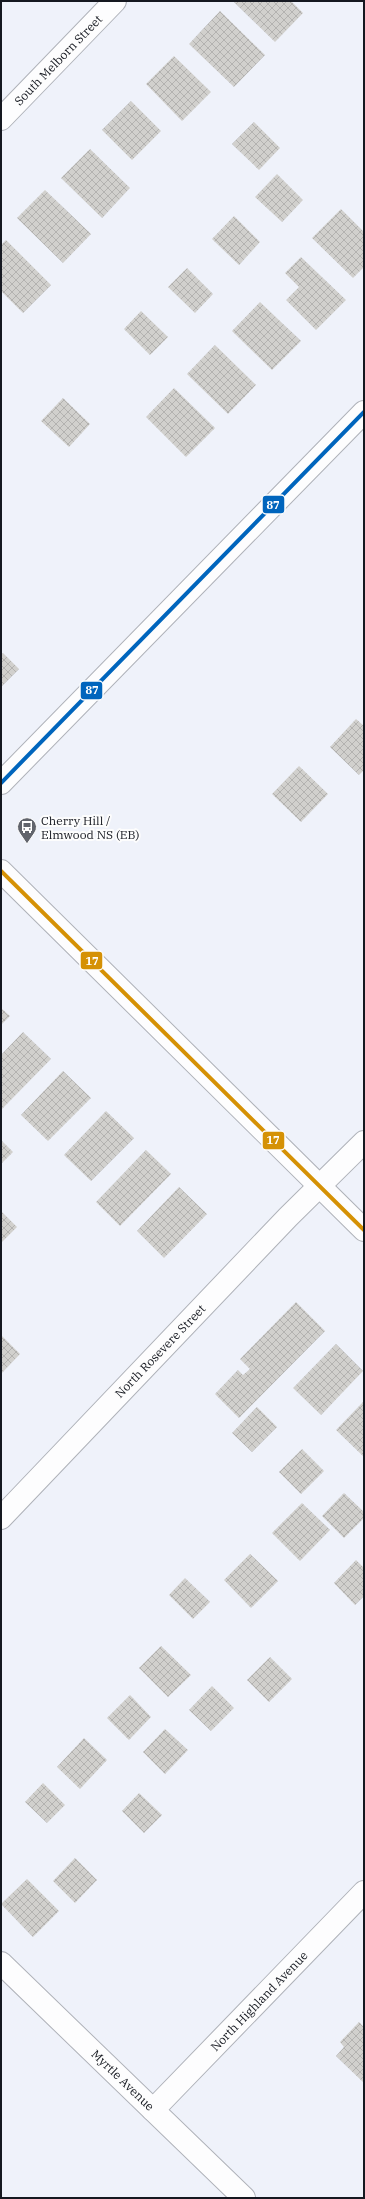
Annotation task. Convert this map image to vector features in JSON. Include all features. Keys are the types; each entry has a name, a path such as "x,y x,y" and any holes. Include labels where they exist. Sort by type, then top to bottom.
{"street":[{"name":"South Melborn Street","path":"1,118 115,1"},
{"path":"1,783 364,412"},
{"path":"1,871 364,1230"},
{"name":"North Rosevere Street","path":"1,1518 319,1186 364,1142"},
{"name":"North Highland Avenue","path":"153,2110 364,1892"},
{"name":"Myrtle Avenue","path":"1,1963 244,2198"}],"building":[{"path":"291,1 303,13 275,42 234,2"},
{"path":"220,11 265,55 234,87 189,44"},
{"path":"174,56 211,92 182,121 146,84"},
{"path":"131,101 161,131 132,160 102,130"},
{"path":"254,122 280,148 259,170 232,144"},
{"path":"90,149 130,188 102,218 61,178"},
{"path":"277,174 303,200 282,222 255,197"},
{"path":"45,190 91,234 63,263 17,218"},
{"path":"341,209 364,232 364,267 353,278 312,238"},
{"path":"234,216 260,242 239,265 212,239"},
{"path":"6,240 51,285 23,313 1,291 1,245"},
{"path":"301,257 346,300 316,330 286,300 299,287 285,273"},
{"path":"187,268 213,294 195,313 168,287"},
{"path":"260,302 301,341 272,370 232,331"},
{"path":"141,311 168,337 150,355 124,329"},
{"path":"215,345 256,385 228,414 187,374"},
{"path":"174,388 215,428 186,457 146,417"},
{"path":"63,398 90,424 69,447 41,421"},
{"path":"3,653 19,669 1,687 1,655"},
{"path":"356,719 364,726 364,770 359,775 330,747"},
{"path":"299,766 328,794 301,822 272,794"},
{"path":"1,1008 10,1016 1,1025"},
{"path":"23,1032 51,1059 1,1110 1,1055"},
{"path":"63,1071 91,1098 48,1141 21,1115"},
{"path":"106,1111 134,1138 91,1181 64,1155"},
{"path":"1,1140 13,1152 1,1164"},
{"path":"146,1150 171,1174 120,1226 96,1202"},
{"path":"179,1187 207,1214 164,1258 137,1231"},
{"path":"1,1211 17,1227 1,1243"},
{"path":"296,1302 325,1331 239,1418 215,1394 238,1370 243,1375 250,1369 240,1359"},
{"path":"1,1335 20,1354 1,1374"},
{"path":"336,1344 363,1371 321,1415 293,1388"},
{"path":"364,1401 364,1457 336,1430"},
{"path":"257,1407 277,1427 252,1452 232,1433"},
{"path":"302,1449 324,1471 301,1494 279,1472"},
{"path":"344,1493 364,1512 364,1518 344,1538 322,1516"},
{"path":"302,1503 330,1530 300,1561 272,1533"},
{"path":"250,1554 278,1581 251,1608 224,1580"},
{"path":"356,1560 364,1568 364,1596 355,1605 334,1583"},
{"path":"185,1578 210,1602 193,1619 169,1595"},
{"path":"161,1646 191,1675 168,1697 139,1668"},
{"path":"270,1657 292,1679 269,1702 247,1680"},
{"path":"212,1686 234,1708 211,1731 189,1710"},
{"path":"130,1695 151,1717 129,1740 107,1718"},
{"path":"165,1729 188,1750 165,1774 143,1752"},
{"path":"84,1738 107,1760 80,1789 57,1767"},
{"path":"43,1783 65,1805 47,1823 25,1802"},
{"path":"139,1793 162,1815 144,1833 122,1811"},
{"path":"75,1858 97,1880 75,1903 53,1881"},
{"path":"27,1879 59,1911 33,1937 1,1904"},
{"path":"359,2022 364,2027 364,2083 336,2056 344,2047 340,2042"}],"transit line":[{"name":"87","path":"1,783 364,412"},
{"name":"17","path":"1,871 364,1230"}],"place":[{"name":"Cherry Hill / Elmwood NS (EB)","path":"27,844"}]}
